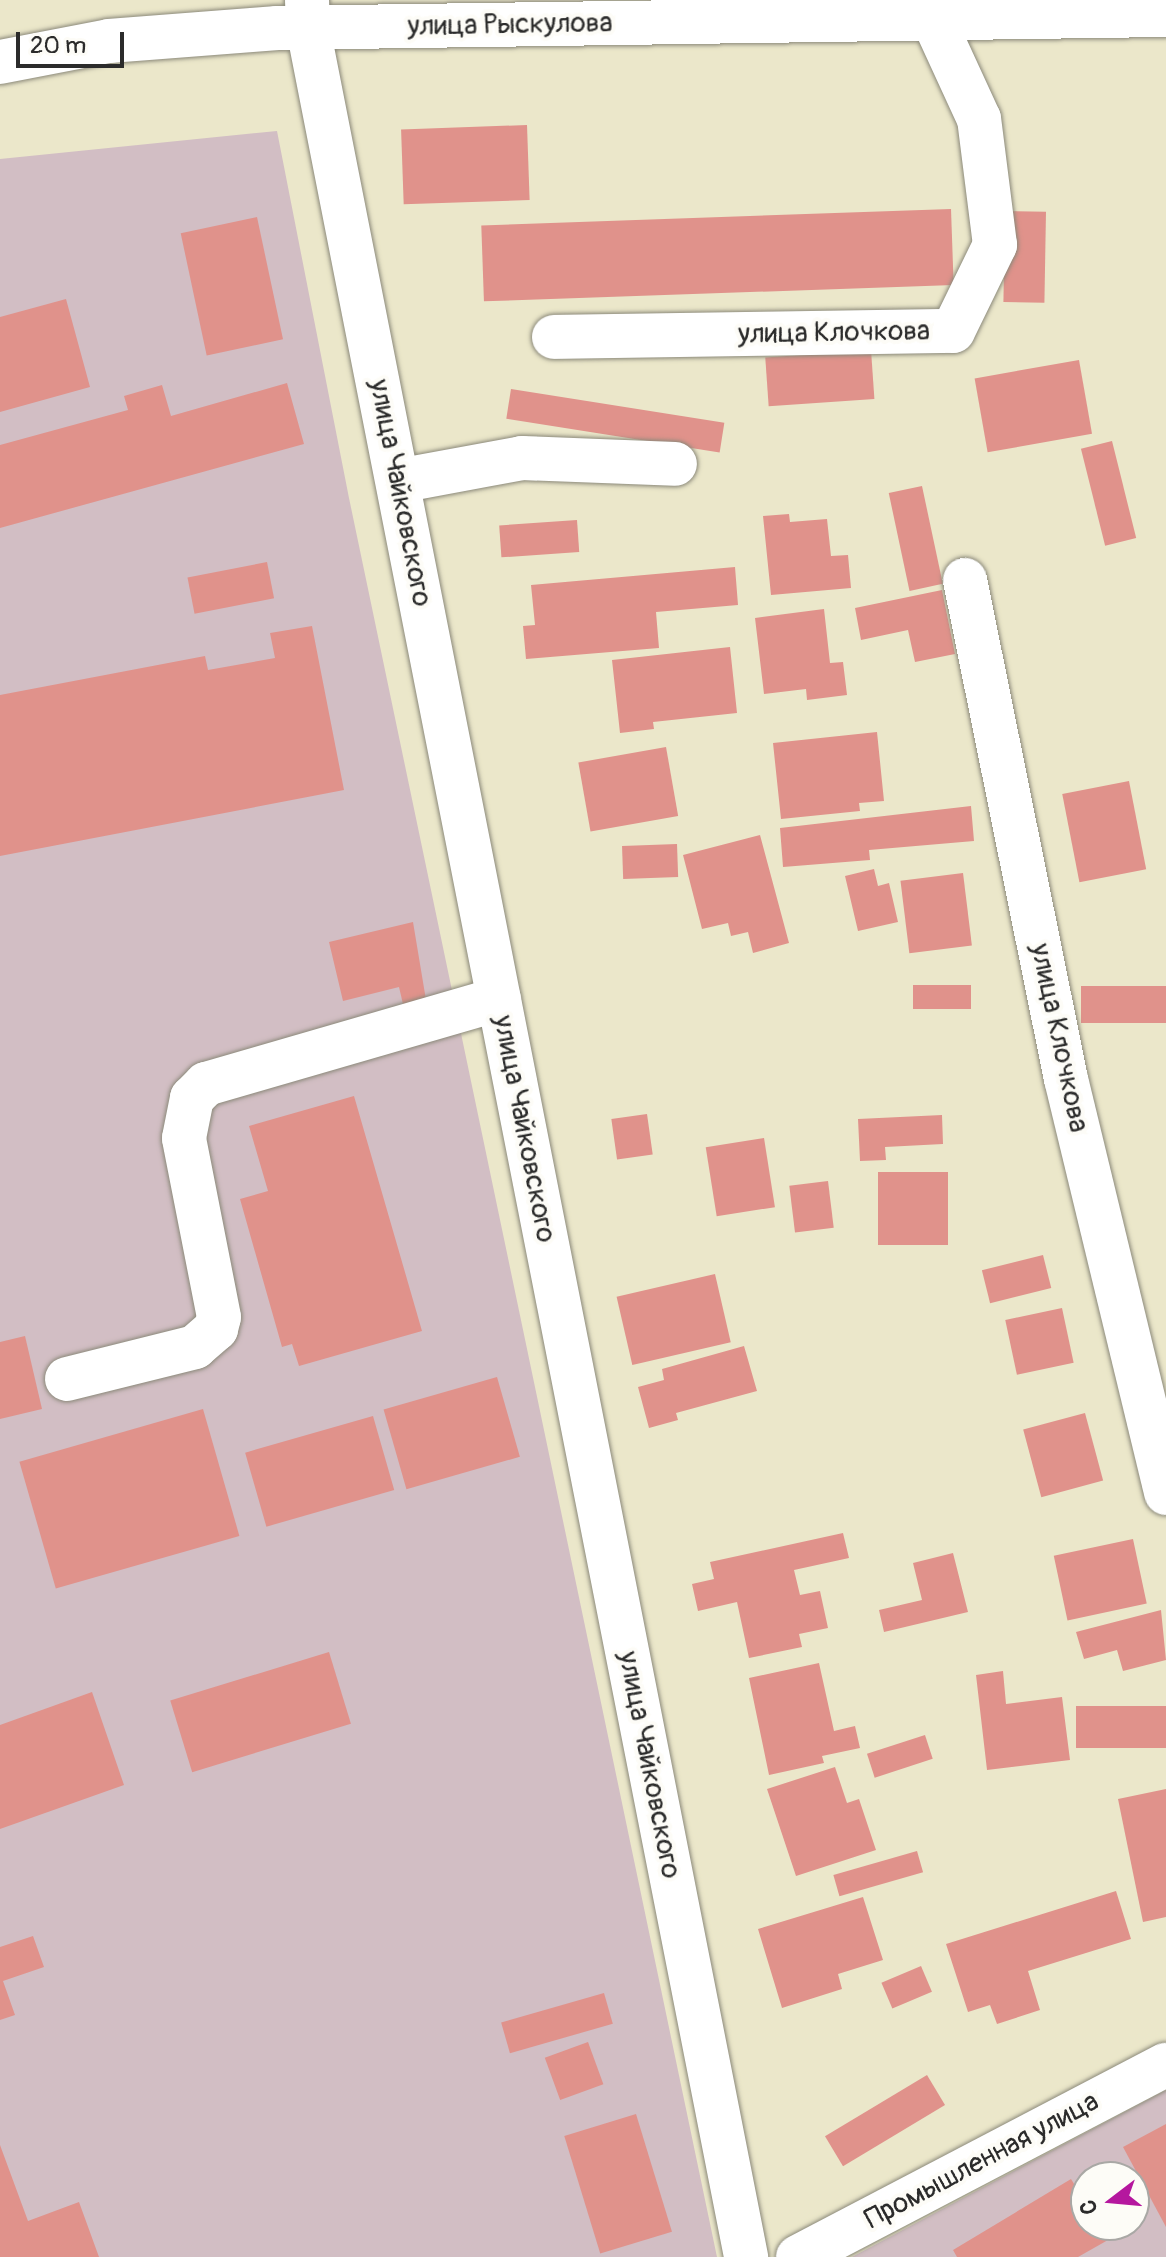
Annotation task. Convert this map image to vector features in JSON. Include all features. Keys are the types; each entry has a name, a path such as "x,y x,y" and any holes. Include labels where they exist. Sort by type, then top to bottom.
{"street":[{"name":"улица Рыскулова","path":"0,62 109,41 307,14 932,10 1166,15"},
{"name":"улица Клочкова","path":"554,337 953,331 995,245 979,119 932,10"},
{"name":"улица Чайковского","path":"307,14 746,2257"},
{"path":"398,481 522,458 675,464"},
{"name":"улица Клочкова","path":"965,580 1066,1079 1166,1493"},
{"path":"67,1379 195,1347 216,1329 219,1317 184,1138 189,1106 206,1084 499,999"},
{"name":"Промышленная улица","path":"798,2257 1166,2065"}],"shaded area":[{"path":"277,131 349,498 717,2257 0,2257 0,159"},
{"path":"1166,2090 1166,2257 852,2257"}],"building":[{"path":"527,125 530,200 404,204 401,129"},
{"path":"951,209 954,285 484,301 481,225"},
{"path":"1005,211 1046,212 1044,303 1003,302"},
{"path":"257,217 283,339 207,355 181,233"},
{"path":"66,299 90,387 0,412 0,317"},
{"path":"871,350 874,399 769,406 765,357"},
{"path":"1079,360 1092,434 988,452 975,378"},
{"path":"287,383 304,444 0,528 0,445 128,410 124,396 162,385 171,416"},
{"path":"511,389 724,423 720,452 506,419"},
{"path":"1112,441 1136,538 1105,546 1081,449"},
{"path":"922,486 943,584 910,591 889,493"},
{"path":"789,514 790,522 827,519 831,556 848,555 851,588 771,595 763,516"},
{"path":"577,520 579,552 501,557 499,525"},
{"path":"267,562 274,598 195,614 187,577"},
{"path":"735,567 738,605 656,612 659,648 526,659 523,626 535,625 531,585"},
{"path":"942,590 955,654 915,662 908,630 861,640 855,608"},
{"path":"824,609 830,663 843,662 847,695 807,700 806,689 764,694 755,618"},
{"path":"312,626 344,790 0,856 0,695 205,656 208,670 275,658 270,633"},
{"path":"730,647 737,713 653,722 654,729 620,733 612,660"},
{"path":"877,732 884,801 859,803 860,811 781,819 773,743"},
{"path":"666,747 678,816 591,831 578,762"},
{"path":"1129,781 1146,869 1079,882 1062,794"},
{"path":"971,806 974,841 869,850 870,860 783,867 780,828"},
{"path":"760,835 789,943 753,953 748,932 731,936 728,923 702,929 683,855"},
{"path":"677,844 678,877 623,879 622,846"},
{"path":"874,869 878,886 889,883 898,922 858,931 845,876"},
{"path":"963,873 972,945 909,953 900,881"},
{"path":"413,922 428,1012 406,1017 399,987 343,1001 329,942"},
{"path":"913,985 971,985 971,1009 913,1009"},
{"path":"1081,986 1166,986 1166,1023 1081,1023"},
{"path":"354,1096 422,1331 299,1366 292,1344 282,1347 240,1199 268,1191 249,1126"},
{"path":"647,1114 653,1155 617,1160 611,1119"},
{"path":"942,1115 943,1144 885,1147 886,1160 860,1161 858,1119"},
{"path":"764,1138 775,1207 717,1216 706,1147"},
{"path":"878,1172 948,1172 948,1245 878,1245"},
{"path":"828,1181 834,1228 795,1232 789,1186"},
{"path":"1043,1255 1051,1288 990,1303 982,1270"},
{"path":"715,1274 731,1342 632,1365 617,1297"},
{"path":"1062,1308 1074,1363 1017,1375 1005,1320"},
{"path":"25,1336 42,1409 0,1419 0,1342"},
{"path":"744,1346 757,1391 676,1413 678,1420 649,1428 638,1387 664,1380 662,1369"},
{"path":"497,1377 520,1457 406,1489 384,1410"},
{"path":"203,1409 239,1536 56,1589 19,1462"},
{"path":"1085,1413 1103,1481 1041,1497 1023,1430"},
{"path":"373,1416 394,1490 266,1527 245,1453"},
{"path":"843,1533 849,1558 794,1570 800,1595 820,1591 828,1628 799,1634 802,1647 749,1658 737,1602 698,1611 692,1584 714,1579 710,1562"},
{"path":"1133,1539 1147,1604 1067,1620 1054,1556"},
{"path":"953,1553 968,1612 884,1632 879,1610 922,1600 913,1563"},
{"path":"1161,1610 1166,1660 1123,1671 1117,1650 1084,1659 1076,1632"},
{"path":"329,1652 351,1724 192,1772 170,1701"},
{"path":"819,1663 834,1731 855,1726 860,1748 822,1756 824,1763 769,1775 749,1678"},
{"path":"1003,1671 1006,1704 1062,1697 1070,1760 987,1770 976,1675"},
{"path":"92,1692 124,1785 0,1829 0,1725"},
{"path":"1076,1706 1166,1706 1166,1748 1076,1748"},
{"path":"925,1735 933,1759 875,1778 867,1754"},
{"path":"835,1767 847,1803 859,1799 876,1850 796,1876 767,1789"},
{"path":"1166,1789 1166,1917 1143,1922 1118,1799"},
{"path":"917,1851 923,1872 839,1896 833,1875"},
{"path":"1116,1891 1131,1939 1028,1971 1040,2010 997,2024 990,2005 968,2012 946,1944"},
{"path":"863,1897 883,1960 838,1974 842,1989 782,2008 758,1929"},
{"path":"33,1936 44,1967 3,1981 15,2015 0,2020 0,1947"},
{"path":"921,1966 932,1992 892,2009 881,1983"},
{"path":"604,1993 613,2024 510,2053 501,2022"},
{"path":"588,2042 603,2084 560,2100 545,2058"},
{"path":"927,2075 945,2105 843,2166 825,2136"},
{"path":"636,2114 672,2232 600,2254 564,2136"},
{"path":"1166,2124 1166,2227 1150,2197 1150,2161 1131,2161 1123,2147"},
{"path":"0,2145 28,2221 79,2202 99,2257 0,2257"},
{"path":"1070,2180 1070,2241 1106,2241 1078,2257 957,2257 953,2250"}]}
